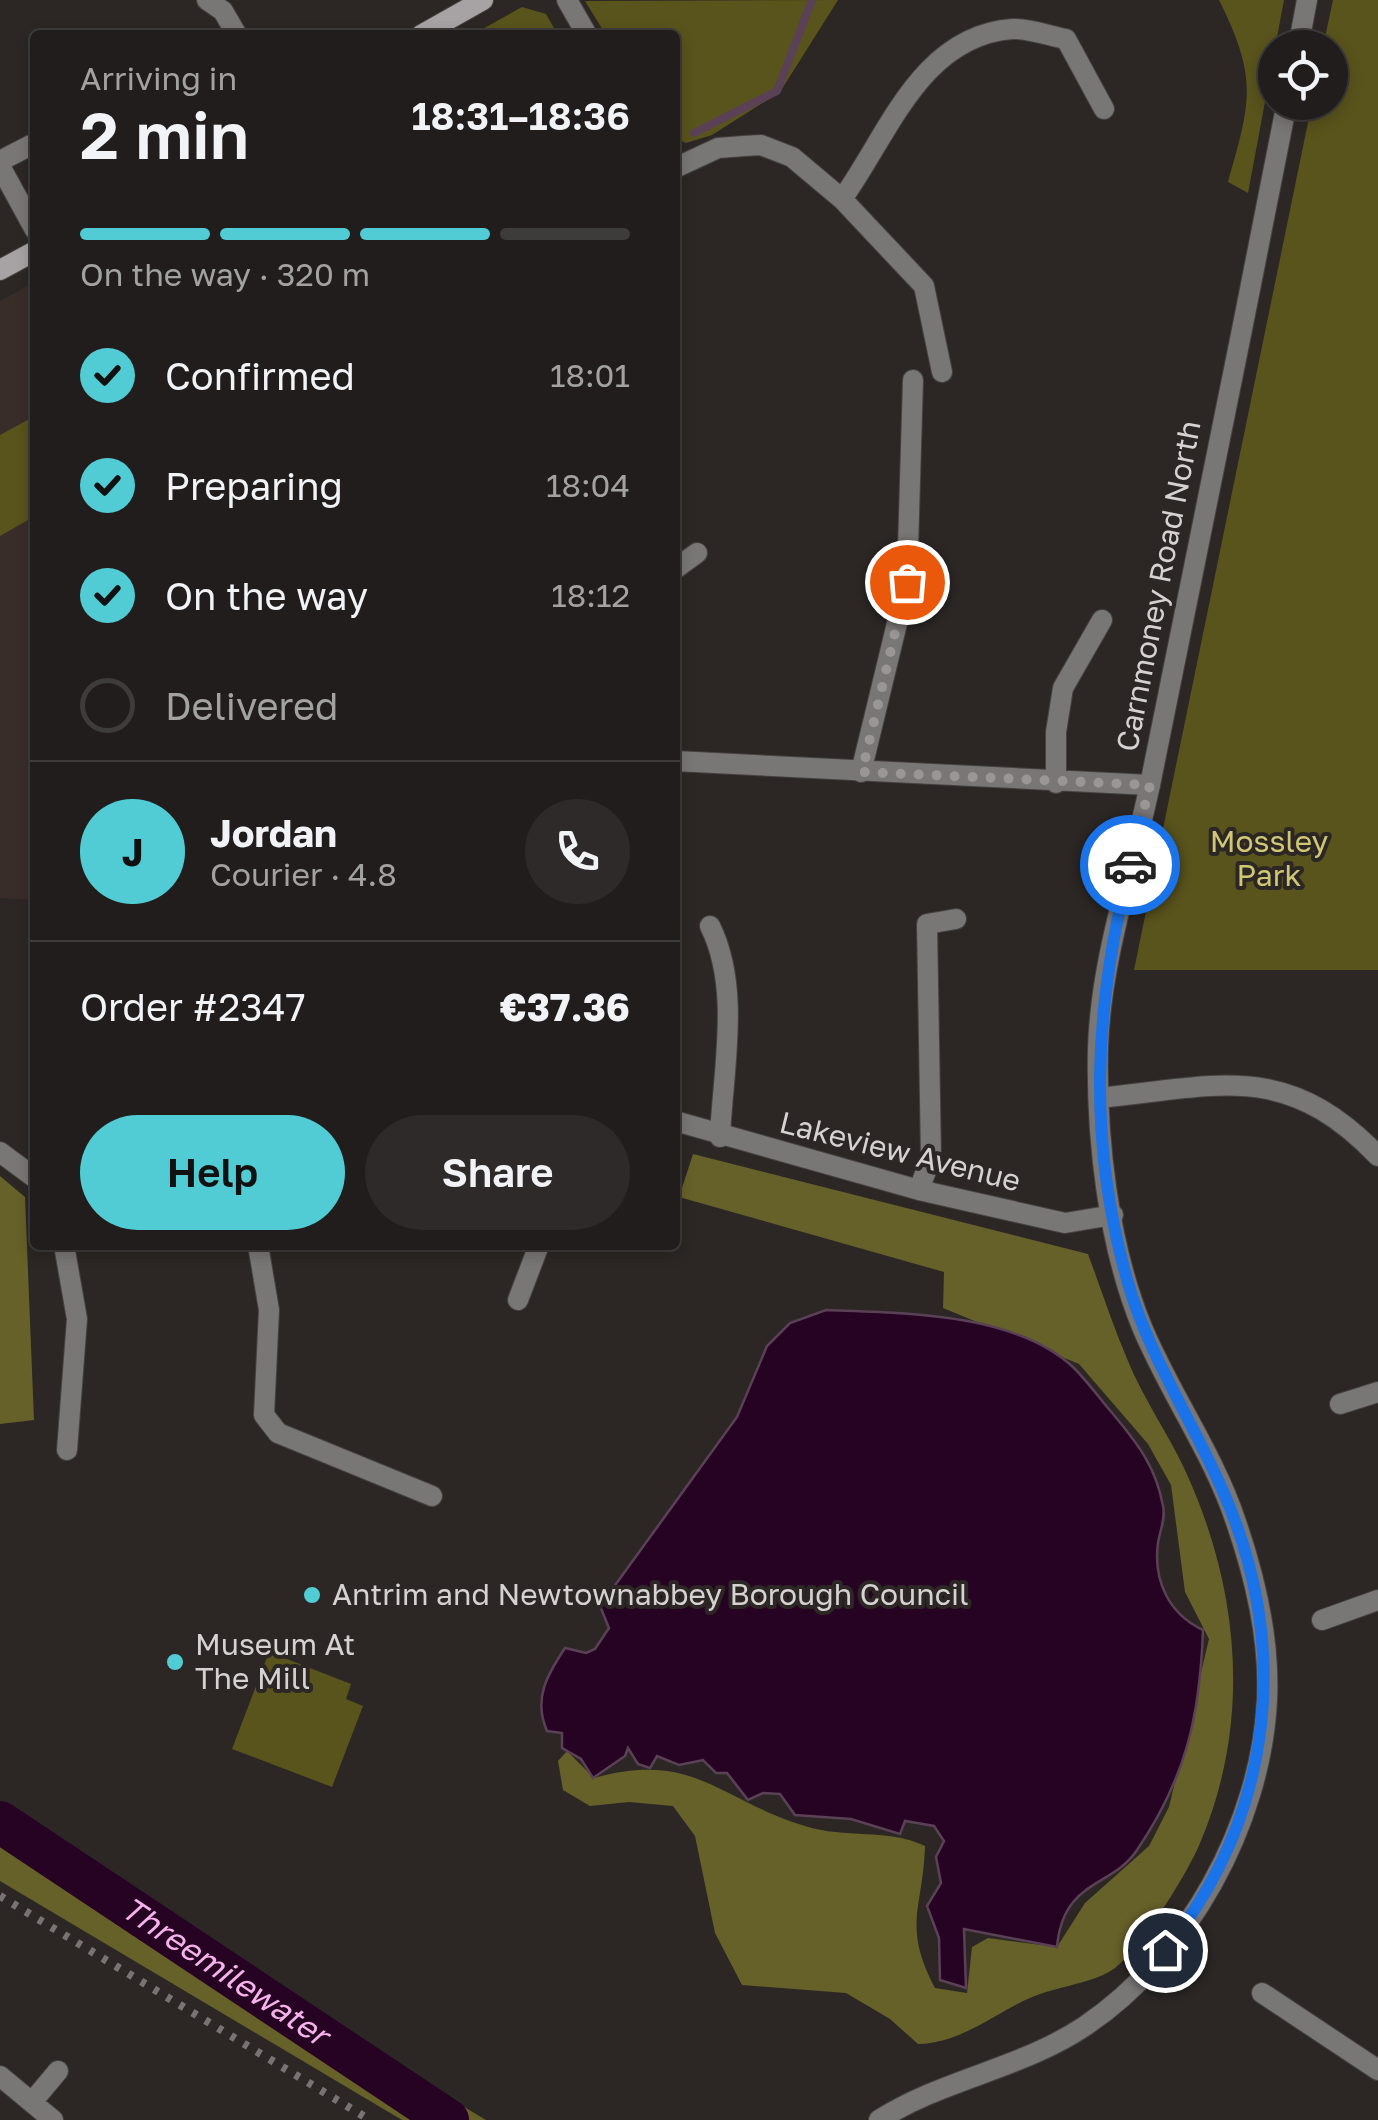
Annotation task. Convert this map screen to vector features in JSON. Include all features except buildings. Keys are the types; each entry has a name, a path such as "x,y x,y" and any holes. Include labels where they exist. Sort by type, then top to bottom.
{"main road":[{"path":"430,30 482,0"},
{"path":"0,270 30,254"}],"street":[{"path":"207,0 222,10 235,30"},
{"path":"567,0 584,30"},
{"path":"1302,30 1308,0"},
{"path":"842,200 918,77 966,42 1013,29 1066,39 1104,109"},
{"name":"Carnmoney Road North","path":"878,2120 963,2078 1046,2048 1086,2026 1119,1998 1180,1932 1232,1842 1250,1797 1267,1699 1266,1654 1249,1564 1212,1466 1141,1325 1113,1215 1099,1098 1104,990 1150,785 1283,120"},
{"path":"30,145 0,164 30,221"},
{"path":"680,166 718,148 761,145 792,157 842,200 924,286 942,372"},
{"path":"862,772 907,582 913,380"},
{"path":"680,565 697,553"},
{"path":"1056,783 1056,732 1063,688 1102,620"},
{"path":"680,761 1150,785"},
{"path":"919,1190 932,1156 927,924 956,920"},
{"path":"710,926 725,956 728,987 720,1137"},
{"path":"1099,1098 1232,1083 1268,1087 1318,1105 1378,1156"},
{"name":"Lakeview Avenue","path":"680,1123 919,1190 1064,1223 1113,1215"},
{"path":"0,1152 30,1174"},
{"path":"65,1250 77,1319 67,1450"},
{"path":"259,1250 269,1310 264,1415 278,1434 432,1496"},
{"path":"518,1300 537,1250"},
{"path":"1340,1404 1378,1392"},
{"path":"1322,1620 1378,1600"},
{"path":"1262,1993 1378,2070"},
{"path":"32,2102 58,2071"},
{"path":"0,2076 53,2120"}],"shaded area":[{"path":"30,285 30,900 0,898 0,301"},
{"path":"693,1154 1088,1254 1134,1375 1184,1468 1203,1514 1227,1607 1232,1655 1233,1702 1227,1750 1217,1797 1200,1843 1150,1928 1108,1973 1027,1999 952,2038 918,2044 890,2019 846,1993 742,1985 715,1933 695,1836 673,1806 629,1802 590,1806 563,1790 558,1761 567,1751 594,1778 628,1771 682,1774 805,1826 896,1837 925,1846 917,1917 919,1948 935,1988 967,1993 972,1947 988,1938 1057,1947 1085,1903 1149,1846 1169,1807 1209,1639 1185,1592 1171,1485 1148,1444 1079,1364 943,1308 944,1272 680,1197"},
{"path":"0,1176 25,1197 34,1420 0,1424"},
{"path":"826,1310 922,1315 990,1326 1050,1350 1074,1368 1151,1468 1164,1511 1157,1557 1161,1583 1181,1615 1203,1630 1198,1691 1187,1745 1168,1797 1137,1850 1115,1872 1078,1896 1061,1925 1057,1947 964,1929 966,1988 940,1980 939,1938 927,1906 941,1883 936,1857 944,1841 934,1826 905,1821 900,1834 851,1819 795,1815 780,1794 763,1793 748,1800 727,1773 716,1773 703,1760 679,1765 657,1756 650,1768 638,1764 628,1748 625,1756 593,1778 581,1759 562,1748 562,1733 547,1731 543,1719 544,1688 558,1658 565,1648 586,1653 595,1649 609,1628 600,1606 737,1417 767,1346 790,1323"},
{"path":"0,1830 486,2120 402,2120 0,1881"}],"green space":[{"path":"838,0 780,92 712,135 686,143 680,140 680,30 603,30 585,1"},
{"path":"1219,0 1284,0 1278,30 1258,30 1258,120 1262,120 1248,193 1228,182 1242,130 1247,90 1232,27"},
{"name":"Mossley Park","path":"1333,0 1378,0 1378,970 1134,970 1309,120 1348,120 1348,30 1327,30"},
{"path":"522,7 546,14 555,30 481,30"},
{"path":"30,419 30,519 0,536 0,435"},
{"path":"269,1652 351,1684 346,1699 363,1706 332,1787 232,1749"}],"waterway":[{"path":"694,133 777,91 812,0"},
{"name":"Threemilewater","path":"0,1822 448,2120"}],"railway":[{"path":"0,1896 370,2120"}],"way so far":[{"path":"907,582 862,772 1150,785 1130,865"}],"place":[{"name":"Antrim and Newtownabbey Borough Council","path":"312,1595"},
{"name":"Museum At The Mill","path":"175,1662"}],"route":[{"path":"1130,865 1108,962 1098,1048 1099,1098 1113,1215 1141,1325 1234,1516 1249,1564 1266,1654 1267,1699 1250,1797 1206,1891 1165,1950"}]}
